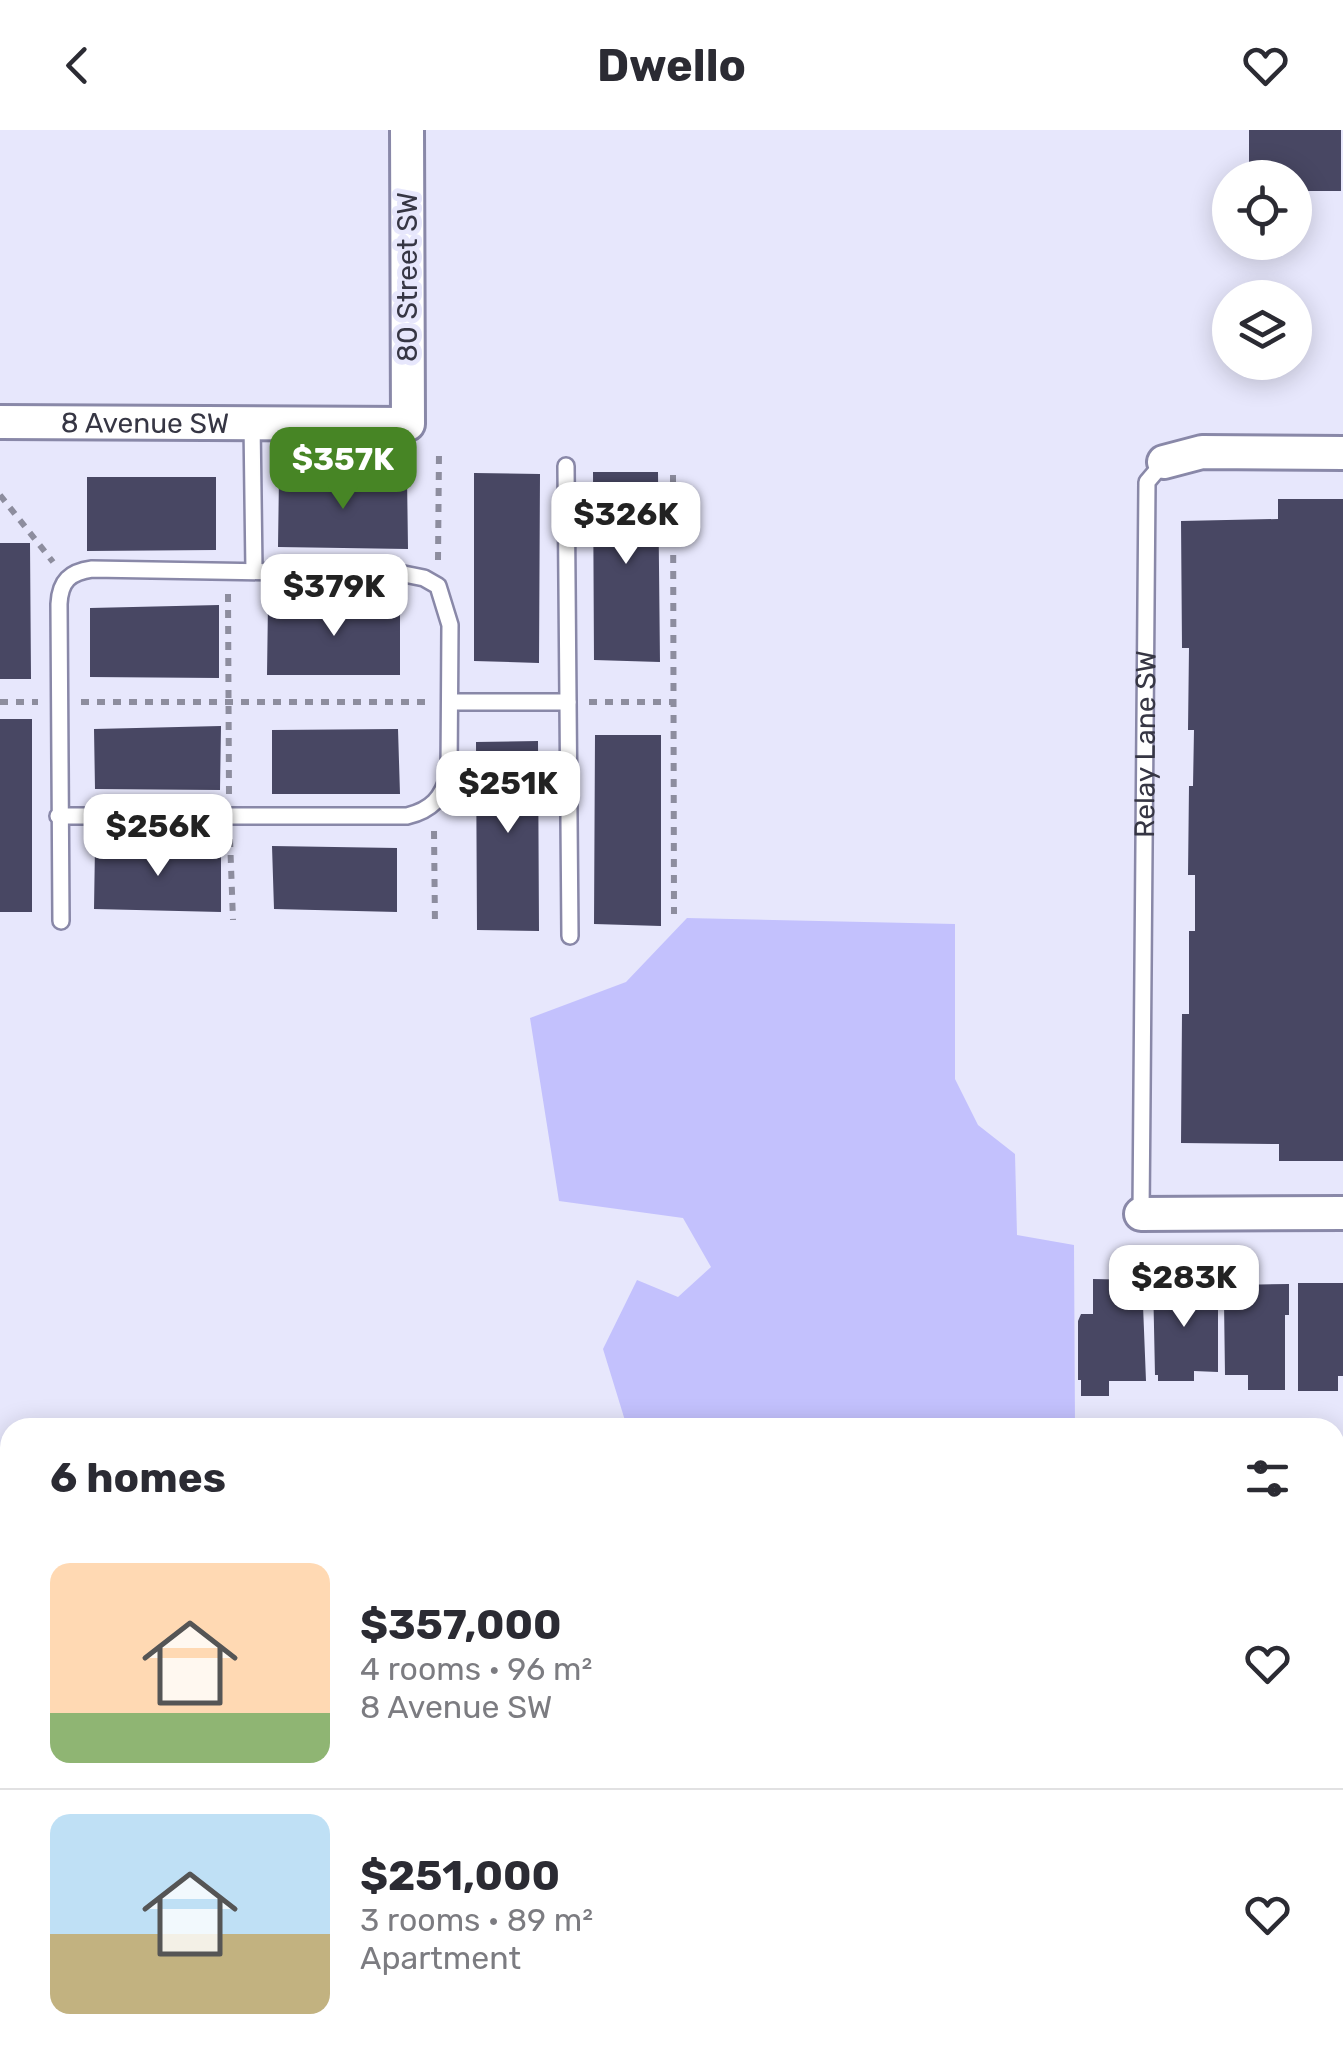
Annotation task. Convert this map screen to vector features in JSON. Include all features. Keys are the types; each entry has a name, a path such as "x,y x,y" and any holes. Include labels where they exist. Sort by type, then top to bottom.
{"street":[{"name":"80 Street SW","path":"407,130 408,424"},
{"name":"8 Avenue SW","path":"0,422 408,424"},
{"name":"Relay Lane SW","path":"1164,462 1202,452 1343,453"},
{"path":"1140,1214 1343,1212"}],"lane":[{"path":"252,422 254,571"},
{"name":"Relay Lane SW","path":"1140,1214 1147,482 1164,462"},
{"path":"566,466 570,936"},
{"path":"58,816 406,816 434,805 444,792 449,774 450,625 438,586 404,574 228,570 92,568 77,571 66,579 60,590 58,702 58,816 61,921"},
{"path":"450,702 568,702"}],"path":[{"path":"438,586 439,452"},
{"path":"672,475 674,914"},
{"path":"0,495 66,579"},
{"path":"228,570 233,920"},
{"path":"0,702 450,702"},
{"path":"568,702 672,702"},
{"path":"434,805 435,925"}],"shaded area":[{"path":"687,918 955,924 955,1079 978,1125 1015,1154 1017,1235 1074,1245 1075,1418 624,1418 603,1349 637,1280 678,1297 711,1267 683,1218 559,1201 530,1018 626,982"}],"building":[{"path":"1249,130 1341,130 1341,191 1312,191 1312,160 1249,160"},
{"path":"593,472 658,472 660,662 594,660"},
{"path":"474,473 540,474 539,663 474,661"},
{"path":"407,476 408,549 278,547 279,477"},
{"path":"87,477 216,477 216,550 87,551"},
{"path":"1278,499 1343,499 1343,1161 1279,1161 1279,1144 1181,1143 1182,1014 1189,1014 1189,931 1195,931 1195,875 1188,875 1194,730 1188,730 1189,648 1182,648 1181,521 1278,519"},
{"path":"0,543 30,543 31,679 0,679"},
{"path":"400,601 400,675 267,675 268,603"},
{"path":"219,605 219,678 90,677 90,608"},
{"path":"0,719 32,719 32,912 0,912"},
{"path":"221,726 220,790 95,789 94,729"},
{"path":"398,729 400,794 272,794 272,730"},
{"path":"595,735 661,735 661,926 594,924"},
{"path":"538,741 539,931 477,930 476,742"},
{"path":"95,846 221,849 221,912 94,909"},
{"path":"272,846 397,848 397,912 274,909"},
{"path":"1093,1279 1142,1280 1146,1381 1109,1381 1109,1396 1081,1396 1078,1380 1078,1321 1081,1314 1093,1314"},
{"path":"1153,1279 1203,1279 1203,1302 1218,1302 1218,1372 1194,1371 1194,1381 1158,1381"},
{"path":"1298,1283 1343,1283 1343,1376 1338,1376 1338,1391 1298,1391"},
{"path":"1289,1284 1285,1390 1248,1390 1248,1375 1225,1375 1224,1302 1235,1302 1235,1285"}]}
